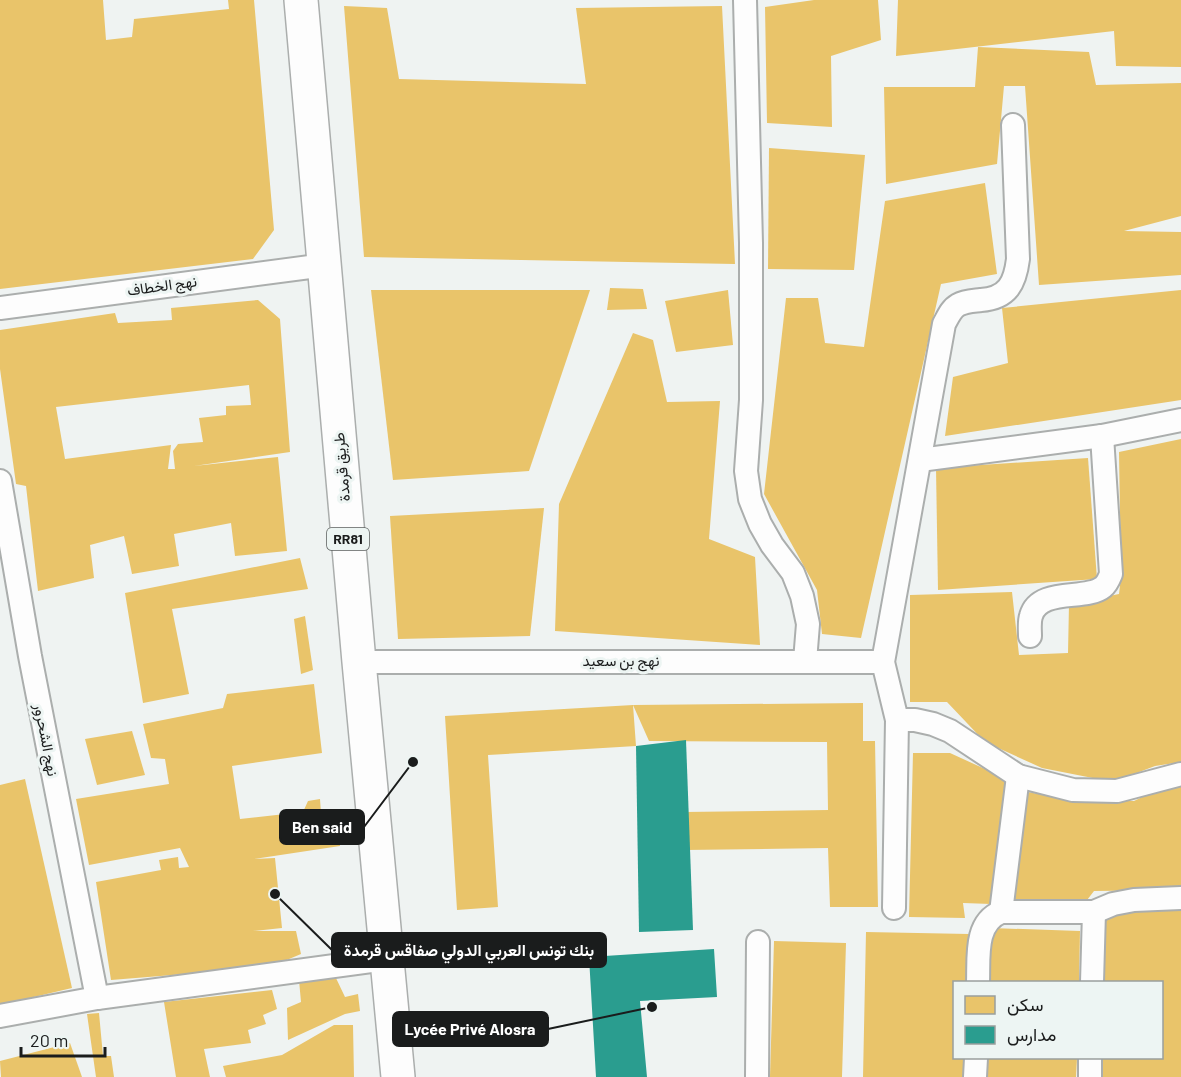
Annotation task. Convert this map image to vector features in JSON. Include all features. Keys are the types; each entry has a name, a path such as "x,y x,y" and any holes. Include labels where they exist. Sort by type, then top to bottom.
{"main road":[{"name":"طريق قرمدة","path":"301,0 398,1077"}],"street":[{"path":"746,0 751,400 746,471 750,499 760,524 793,573 802,596 808,624 805,661"},
{"path":"894,908 897,720 883,662 944,324 956,306 966,301 994,299 1004,293 1016,272 1018,259 1013,125"},
{"name":"نهج الخطاف","path":"0,308 325,265"},
{"path":"920,459 1102,436 1181,420"},
{"path":"1030,636 1031,615 1040,604 1057,596 1094,592 1102,588 1111,574 1102,436"},
{"name":"نهج الشحرور","path":"0,481 30,656 97,998"},
{"name":"نهج بن سعيد","path":"359,662 883,662"},
{"path":"897,720 915,720 933,724 950,731 1018,776 1073,790 1117,791 1181,774"},
{"path":"1001,912 1018,776"},
{"path":"978,981 982,931 986,921 993,915 1001,912 1094,912 1113,904 1134,900 1181,898"},
{"path":"1092,981 1094,912"},
{"path":"757,1077 758,942"},
{"path":"0,1016 97,998 386,959"},
{"path":"975,1077 976,1059"},
{"path":"1090,1059 1090,1077"}],"building: سكن":[{"path":"0,0 103,0 106,40 132,37 134,19 229,9 228,0 254,0 274,230 253,259 0,289"},
{"path":"814,0 878,0 881,40 831,56 832,127 767,123 765,7"},
{"path":"898,0 1181,0 1181,67 1116,66 1114,31 896,56"},
{"path":"344,6 387,8 399,79 586,84 576,8 722,6 735,264 364,257"},
{"path":"978,47 1089,52 1096,85 1181,83 1181,216 1124,231 1181,232 1181,275 1039,285 1025,86 1004,86 997,164 886,184 884,87 975,87"},
{"path":"769,148 865,155 854,270 768,269"},
{"path":"985,183 997,274 941,284 861,638 822,634 817,590 764,494 786,298 818,298 825,343 864,347 885,201"},
{"path":"610,288 643,289 647,309 607,310"},
{"path":"371,290 590,290 529,471 393,480"},
{"path":"728,290 733,345 676,352 665,301"},
{"path":"1181,290 1181,400 945,436 953,377 1008,363 1002,308"},
{"path":"258,300 280,319 290,452 194,466 278,457 287,551 235,556 231,523 174,534 179,566 132,574 124,536 90,545 94,578 38,591 26,486 16,484 0,369 0,330 115,313 118,323 172,320 171,308","holes":["249,385 251,405 226,406 226,415 199,418 203,442 178,444 173,451 175,469 168,469 171,445 65,459 56,407"]},
{"path":"633,333 653,340 667,402 720,401 709,539 755,557 760,645 555,631 559,504"},
{"path":"1181,439 1181,762 1155,766 1113,782 1042,768 985,742 947,702 910,702 910,595 1012,592 1019,655 1068,653 1069,604 1119,594 1121,577 1119,452"},
{"path":"1088,458 1097,579 938,590 936,468"},
{"path":"544,508 530,636 398,639 390,516"},
{"path":"300,558 308,589 172,609 189,694 143,703 125,593"},
{"path":"305,616 313,670 301,674 294,619"},
{"path":"314,684 322,753 232,766 240,819 303,812 308,801 320,799 321,813 336,809 340,846 254,859 275,858 282,928 253,931 296,931 301,954 270,967 111,980 96,882 161,870 159,860 178,857 179,868 189,867 180,848 89,865 76,799 169,784 165,759 151,758 143,724 223,708 227,694"},
{"path":"863,703 863,741 875,741 878,907 830,907 828,848 685,850 684,812 828,810 827,742 649,741 633,705"},
{"path":"633,705 636,746 488,755 498,907 457,910 445,716"},
{"path":"132,731 145,775 97,785 85,739"},
{"path":"913,753 950,753 1009,780 991,904 963,903 965,918 909,917"},
{"path":"25,779 72,988 0,1005 0,785"},
{"path":"1167,785 1181,785 1181,890 1094,891 1084,904 1010,901 1028,792 1065,799 1134,801"},
{"path":"1099,909 1181,910 1181,1077 1097,1077 1097,1059 1163,1059 1163,981 1098,981"},
{"path":"991,928 1080,931 1079,981 989,981"},
{"path":"866,932 969,934 967,981 953,981 953,1059 965,1059 965,1077 863,1077"},
{"path":"774,941 846,943 842,1077 770,1077"},
{"path":"335,976 345,997 358,994 360,1011 345,1014 288,1040 287,1008 301,1002 299,980"},
{"path":"272,990 277,1009 263,1015 266,1024 248,1030 251,1043 204,1049 210,1077 176,1077 164,1002"},
{"path":"99,1013 103,1056 111,1056 114,1077 96,1077 87,1014"},
{"path":"334,1025 353,1025 354,1077 226,1077 223,1066 282,1055"},
{"path":"70,1043 82,1077 1,1077 0,1061"},
{"path":"987,1059 1077,1059 1076,1077 987,1077"}],"building: مدارس":[{"path":"686,740 693,930 639,932 636,746"},
{"path":"714,949 717,997 640,1001 647,1077 596,1077 589,957"}],"place":[{"name":"Ben said","path":"413,762"},
{"name":"بنك تونس العربي الدولي صفاقس قرمدة","path":"275,894"},
{"name":"Lycée Privé Alosra","path":"652,1007"}]}
